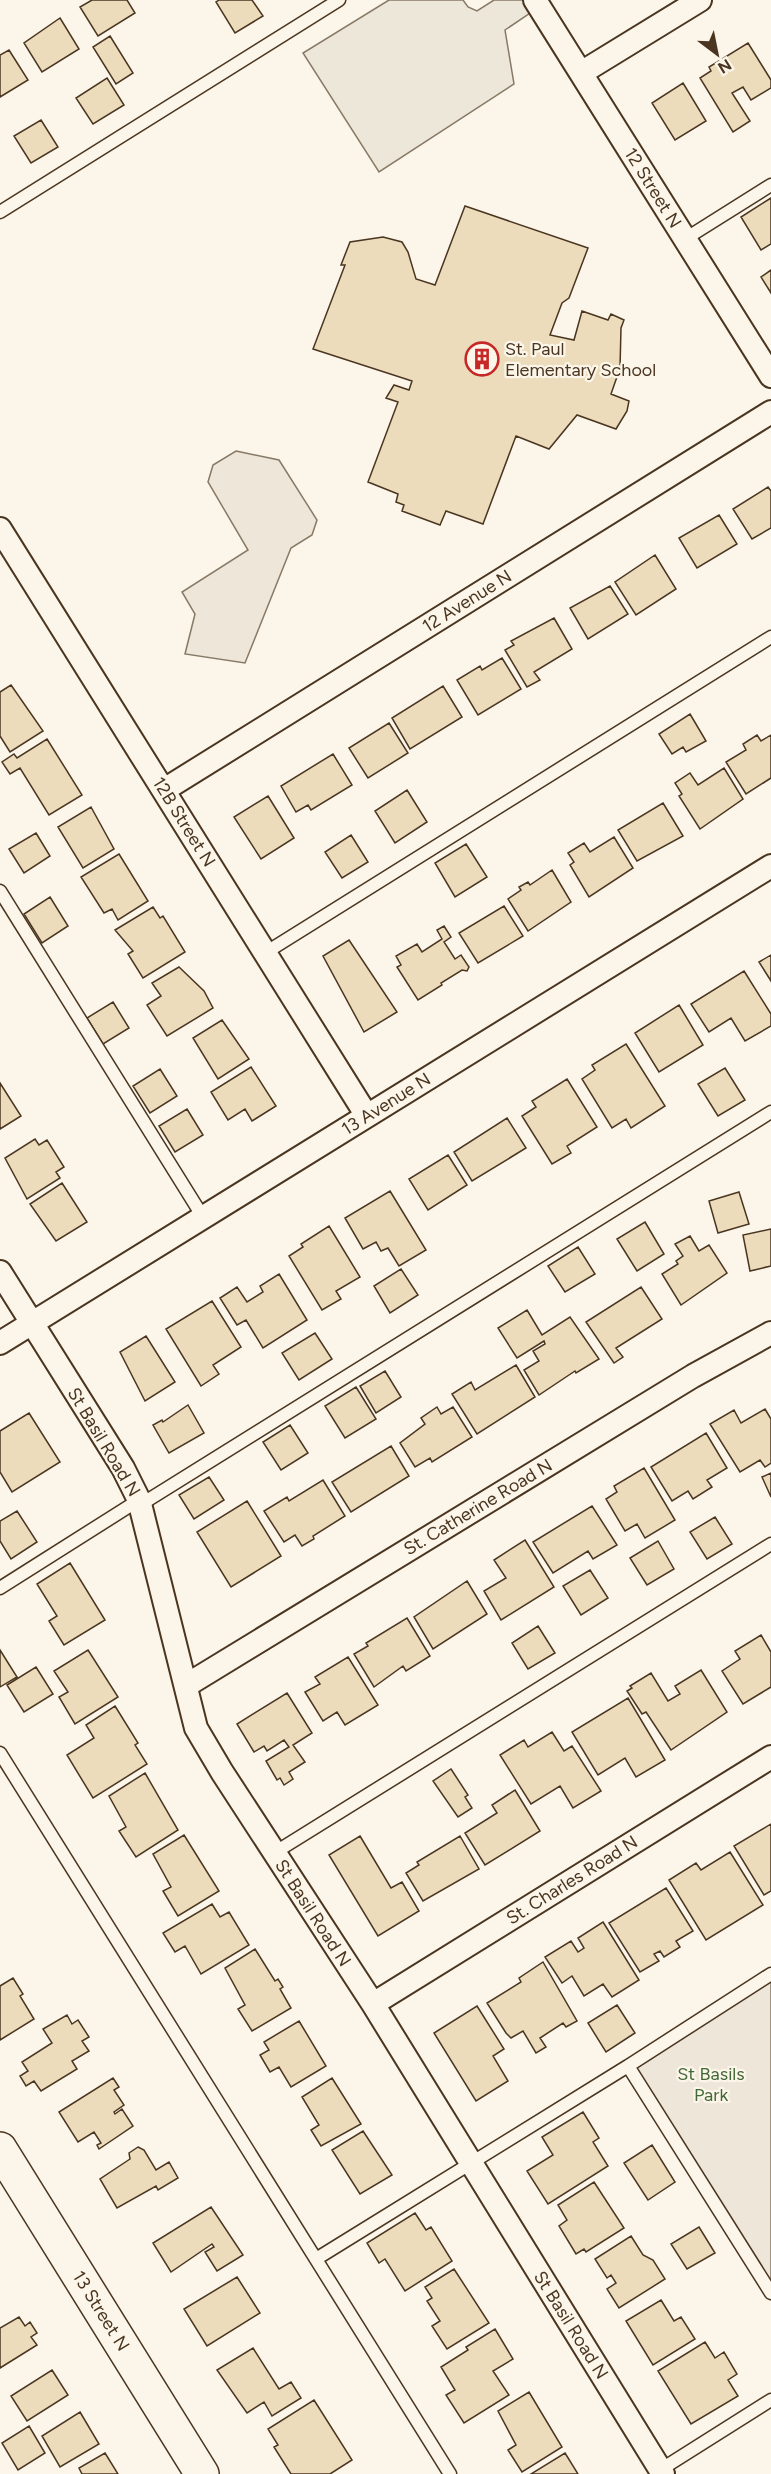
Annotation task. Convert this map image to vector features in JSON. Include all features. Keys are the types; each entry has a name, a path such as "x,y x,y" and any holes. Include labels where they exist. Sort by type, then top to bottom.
{"street":[{"name":"12 Street N","path":"535,0 771,376"},
{"path":"581,73 700,0"},
{"name":"12 Avenue N","path":"164,790 771,412"},
{"name":"12B Street N","path":"0,529 367,1116"},
{"name":"13 Avenue N","path":"0,1343 771,866"},
{"name":"St Basil Road N","path":"0,1272 123,1468 140,1502 196,1728 274,1853 373,2004 661,2472"},
{"name":"St. Catherine Road N","path":"187,1686 682,1382 771,1333"},
{"name":"St. Charles Road N","path":"373,2004 771,1757"},
{"name":"13 Street N","path":"0,2149 202,2474"}],"lane":[{"path":"0,212 339,0"},
{"path":"685,239 771,185"},
{"path":"265,953 771,638"},
{"path":"0,891 203,1217"},
{"path":"0,1588 771,1112"},
{"path":"274,1853 771,1544"},
{"path":"0,1753 450,2474"},
{"path":"315,2259 628,2066 771,1974"},
{"path":"628,2066 771,2293"},
{"path":"661,2472 771,2400"}],"green space":[{"path":"236,451 279,460 317,520 312,535 291,548 245,663 185,654 195,614 182,592 248,550 208,482 213,465"},
{"name":"St Basils Park","path":"771,1974 771,2293 628,2066"}],"shaded area":[{"path":"389,0 463,0 468,7 477,11 494,0 535,0 539,7 505,30 514,84 379,172 303,53"}],"building":[{"path":"92,0 127,0 135,13 98,36 80,7"},
{"path":"219,0 252,0 263,16 235,33 216,2"},
{"path":"60,18 79,49 42,72 24,43"},
{"path":"110,36 133,73 116,84 93,47"},
{"path":"748,43 771,80 771,88 751,100 743,87 732,93 750,121 733,132 700,78 711,71 709,67"},
{"path":"9,50 28,80 0,97 0,55"},
{"path":"107,78 124,105 93,124 76,98"},
{"path":"683,83 706,121 675,140 652,103"},
{"path":"41,120 58,147 31,163 14,136"},
{"path":"771,198 771,244 761,250 741,217"},
{"name":"St. Paul Elementary School","path":"465,206 588,248 569,298 562,303 550,335 574,340 582,311 608,320 611,314 624,320 621,328 620,368 611,394 629,401 627,411 616,429 577,415 549,449 516,436 483,524 446,511 440,525 402,511 404,505 396,502 398,494 368,482 398,402 386,398 394,385 409,390 412,381 313,349 345,265 341,265 350,242 383,237 402,242 408,252 416,279 435,285"},
{"path":"771,270 771,293 761,277"},
{"path":"768,487 771,491 771,528 752,539 733,509"},
{"path":"719,515 737,544 697,568 679,538"},
{"path":"655,555 676,589 636,615 615,582"},
{"path":"610,586 628,614 588,639 570,608"},
{"path":"554,618 572,649 534,672 540,680 527,687 505,650 514,645 511,641"},
{"path":"502,658 521,689 478,715 457,680 480,666 482,670"},
{"path":"11,685 43,731 10,752 0,736 0,692"},
{"path":"443,686 462,717 410,749 392,718"},
{"path":"690,714 706,741 686,752 683,747 672,754 659,734"},
{"path":"389,723 408,753 368,778 349,748"},
{"path":"757,735 761,741 771,735 771,778 746,794 726,762 746,750 743,744"},
{"path":"47,739 82,795 49,815 20,768 10,774 2,762 14,754 17,758"},
{"path":"333,754 352,785 311,810 308,805 296,812 281,786"},
{"path":"724,768 743,799 700,829 679,796 682,794 675,783 690,773 698,785"},
{"path":"407,790 427,822 395,843 375,811"},
{"path":"268,796 294,838 261,859 234,817"},
{"path":"663,803 683,836 637,861 618,830"},
{"path":"91,807 114,849 83,868 58,827"},
{"path":"36,833 50,856 24,873 9,849"},
{"path":"351,835 368,862 342,878 325,852"},
{"path":"614,837 633,868 589,897 570,865 574,862 568,853 584,843 590,852"},
{"path":"466,844 487,877 455,897 435,863"},
{"path":"119,854 148,901 118,920 112,909 104,913 81,877"},
{"path":"552,870 571,902 528,931 508,899 521,890 519,887 528,882 530,885"},
{"path":"50,897 68,926 42,943 24,914"},
{"path":"504,906 523,936 478,963 459,933"},
{"path":"153,907 160,918 163,916 185,952 143,978 128,954 133,951 115,930"},
{"path":"444,926 451,937 444,942 455,959 461,955 469,967 467,971 462,970 418,1000 397,967 401,965 396,956 417,944 422,952 442,939 437,930"},
{"path":"349,940 397,1012 364,1032 323,956"},
{"path":"771,955 771,981 759,962"},
{"path":"179,967 204,991 213,1008 167,1036 147,1005 161,996 152,983"},
{"path":"744,971 771,1014 771,1026 745,1041 731,1018 709,1032 691,1004"},
{"path":"113,1002 129,1028 103,1044 87,1018"},
{"path":"679,1005 703,1045 659,1072 635,1033"},
{"path":"222,1020 249,1059 218,1079 193,1038"},
{"path":"626,1044 665,1106 631,1128 626,1119 612,1128 582,1079 595,1070 592,1065"},
{"path":"251,1067 276,1106 252,1121 245,1109 228,1120 211,1092"},
{"path":"725,1068 745,1100 718,1116 698,1084"},
{"path":"160,1069 177,1096 150,1113 133,1086"},
{"path":"567,1079 597,1127 567,1146 571,1153 552,1164 522,1116 536,1107 532,1101"},
{"path":"0,1083 21,1116 0,1129"},
{"path":"187,1109 203,1135 175,1152 159,1126"},
{"path":"507,1118 526,1148 472,1181 454,1152"},
{"path":"35,1139 39,1145 47,1140 64,1167 56,1172 60,1178 27,1199 5,1158"},
{"path":"448,1155 467,1185 428,1210 409,1179"},
{"path":"62,1183 87,1222 56,1241 30,1204"},
{"path":"390,1191 426,1250 399,1266 388,1248 381,1251 376,1242 363,1249 345,1218"},
{"path":"739,1192 749,1224 718,1233 709,1201"},
{"path":"645,1222 664,1254 637,1271 617,1239"},
{"path":"329,1226 360,1277 336,1291 341,1299 322,1310 289,1256 303,1247 301,1244"},
{"path":"771,1229 771,1266 750,1271 743,1235"},
{"path":"690,1236 699,1251 709,1245 727,1273 681,1305 662,1274 678,1264 676,1261 683,1256 675,1244"},
{"path":"578,1247 595,1274 565,1292 548,1266"},
{"path":"401,1269 418,1295 390,1313 374,1286"},
{"path":"279,1274 307,1320 263,1348 246,1320 237,1325 220,1298 237,1287 247,1302 263,1292 260,1286"},
{"path":"641,1287 662,1319 616,1348 623,1357 614,1363 586,1322"},
{"path":"212,1301 241,1347 213,1365 219,1374 201,1386 166,1329"},
{"path":"527,1310 542,1335 570,1317 599,1359 576,1373 575,1371 539,1395 524,1370 539,1361 533,1351 545,1344 544,1341 517,1358 498,1328"},
{"path":"315,1333 332,1359 299,1380 282,1353"},
{"path":"146,1336 175,1382 145,1401 120,1352"},
{"path":"516,1365 535,1397 477,1434 452,1394 471,1382 475,1390"},
{"path":"385,1371 401,1397 376,1413 360,1386"},
{"path":"356,1387 376,1419 345,1438 325,1406"},
{"path":"188,1405 204,1433 169,1453 153,1425 162,1420 163,1422"},
{"path":"437,1407 441,1414 453,1407 472,1437 432,1462 430,1458 415,1467 400,1443 425,1424 421,1418"},
{"path":"765,1409 771,1419 771,1463 765,1467 760,1460 740,1472 710,1424 734,1410 741,1423"},
{"path":"29,1413 60,1462 12,1492 0,1472 0,1431"},
{"path":"290,1425 308,1453 281,1470 263,1442"},
{"path":"706,1433 727,1468 707,1480 712,1487 693,1499 688,1491 672,1501 651,1467"},
{"path":"391,1446 409,1476 351,1512 332,1482"},
{"path":"644,1468 675,1520 645,1538 637,1524 625,1531 606,1499 617,1492 614,1486"},
{"path":"771,1473 771,1497 762,1477"},
{"path":"209,1477 224,1500 194,1519 179,1495"},
{"path":"323,1480 345,1516 313,1536 314,1539 302,1546 295,1535 284,1542 264,1511 287,1497 289,1501"},
{"path":"247,1501 281,1556 231,1587 197,1532"},
{"path":"592,1506 617,1545 593,1559 588,1551 553,1573 533,1542"},
{"path":"17,1511 37,1542 11,1559 0,1541 0,1521"},
{"path":"715,1517 732,1544 707,1559 690,1532"},
{"path":"525,1540 554,1587 501,1620 484,1591 506,1578 494,1560"},
{"path":"658,1541 674,1569 647,1585 630,1558"},
{"path":"70,1563 105,1620 64,1645 49,1621 57,1616 37,1584"},
{"path":"590,1570 608,1598 581,1615 563,1586"},
{"path":"467,1581 487,1614 433,1649 414,1617"},
{"path":"407,1618 430,1656 406,1671 403,1666 374,1687 354,1654 368,1646 366,1643"},
{"path":"538,1626 555,1653 528,1669 512,1643"},
{"path":"761,1635 771,1652 771,1687 743,1704 722,1671 740,1659 735,1651"},
{"path":"0,1650 17,1677 0,1687"},
{"path":"88,1650 118,1697 75,1724 59,1697 68,1692 54,1671"},
{"path":"348,1657 378,1705 345,1725 337,1712 323,1721 305,1692 320,1684 315,1677"},
{"path":"36,1667 53,1694 24,1712 7,1685"},
{"path":"701,1670 727,1712 671,1750 646,1712 642,1714 627,1691 632,1688 630,1686 651,1673 668,1701 680,1694 675,1686"},
{"path":"287,1693 312,1733 293,1745 305,1762 289,1772 293,1779 284,1785 280,1778 277,1780 266,1761 289,1747 284,1740 267,1751 264,1746 254,1752 237,1724"},
{"path":"628,1698 665,1760 636,1777 625,1758 598,1775 572,1732"},
{"path":"115,1706 138,1743 135,1745 147,1764 93,1798 67,1755 94,1738 86,1725"},
{"path":"552,1732 564,1751 572,1746 601,1791 573,1808 560,1786 531,1804 500,1755 524,1740 528,1747"},
{"path":"451,1769 468,1795 465,1797 472,1808 458,1817 433,1781"},
{"path":"145,1773 178,1830 136,1857 119,1831 126,1827 109,1796"},
{"path":"515,1790 540,1831 485,1865 465,1833 497,1813 492,1805"},
{"path":"771,1824 771,1891 764,1895 734,1846"},
{"path":"184,1835 219,1891 178,1916 163,1891 171,1887 153,1854"},
{"path":"360,1836 391,1888 402,1882 419,1911 378,1936 329,1855"},
{"path":"460,1836 479,1869 423,1901 406,1873 419,1865 417,1862"},
{"path":"730,1852 763,1905 706,1940 669,1880 696,1863 701,1870"},
{"path":"666,1888 693,1931 676,1941 680,1947 664,1957 660,1951 654,1954 659,1961 640,1972 609,1923"},
{"path":"212,1904 220,1917 229,1912 249,1945 201,1974 185,1946 175,1952 163,1933"},
{"path":"603,1922 639,1980 612,1997 603,1984 584,1996 572,1976 562,1983 545,1957 571,1941 578,1952 584,1948 578,1938"},
{"path":"255,1949 275,1981 278,1979 283,1987 280,1989 291,2008 252,2031 238,2009 245,2005 225,1968"},
{"path":"543,1962 577,2021 566,2027 563,2023 540,2038 546,2047 536,2053 523,2031 511,2038 506,2033 487,2003 521,1982 519,1978"},
{"path":"13,1978 23,1994 20,1996 34,2019 0,2040 0,1986"},
{"path":"617,2005 635,2033 606,2052 588,2023"},
{"path":"477,2006 504,2049 493,2056 508,2081 476,2101 434,2033"},
{"path":"67,2015 72,2024 78,2020 89,2037 82,2041 89,2051 72,2061 77,2069 41,2091 34,2081 26,2086 20,2076 28,2071 22,2062 52,2043 43,2029"},
{"path":"299,2021 326,2066 291,2087 279,2067 270,2072 260,2055 269,2050 264,2042"},
{"path":"113,2078 119,2087 114,2090 124,2105 114,2112 115,2114 122,2109 133,2126 99,2149 97,2145 101,2143 94,2132 78,2142 59,2112"},
{"path":"332,2078 361,2124 321,2146 311,2130 319,2125 302,2097"},
{"path":"583,2112 599,2138 593,2142 608,2166 548,2204 527,2171 553,2155 542,2137"},
{"path":"363,2131 392,2175 360,2194 332,2150"},
{"path":"652,2145 675,2182 648,2200 624,2163"},
{"path":"138,2147 144,2150 156,2170 169,2162 178,2178 158,2190 156,2186 117,2208 100,2179 130,2159 129,2153"},
{"path":"594,2182 624,2228 586,2252 584,2249 576,2254 559,2226 567,2220 558,2205"},
{"path":"211,2207 243,2255 217,2271 205,2252 214,2247 212,2244 171,2272 153,2243"},
{"path":"415,2213 426,2230 431,2227 452,2261 405,2291 385,2259 379,2263 367,2243"},
{"path":"699,2227 715,2253 687,2269 671,2244"},
{"path":"631,2236 643,2255 653,2260 665,2279 619,2308 607,2289 616,2283 611,2275 607,2278 595,2259"},
{"path":"454,2269 489,2323 447,2349 432,2326 440,2321 427,2301 432,2298 425,2287"},
{"path":"237,2277 260,2313 207,2346 184,2309"},
{"path":"661,2300 674,2321 681,2317 695,2339 653,2365 626,2321"},
{"path":"19,2317 25,2326 30,2322 37,2333 31,2337 37,2345 0,2368 0,2328"},
{"path":"495,2329 513,2359 493,2371 509,2395 464,2423 446,2395 455,2390 441,2367 468,2350 466,2347"},
{"path":"705,2342 715,2358 724,2352 737,2374 728,2380 738,2396 691,2424 658,2371"},
{"path":"253,2348 279,2389 291,2382 301,2398 272,2416 264,2402 247,2413 217,2370"},
{"path":"52,2370 68,2395 27,2421 11,2396"},
{"path":"529,2392 562,2447 522,2472 508,2450 516,2445 498,2411"},
{"path":"314,2400 352,2460 330,2474 291,2474 274,2447 278,2445 268,2429"},
{"path":"80,2412 99,2444 60,2467 42,2436"},
{"path":"29,2426 45,2453 18,2470 2,2443"},
{"path":"105,2453 118,2474 82,2474 79,2468"},
{"path":"565,2453 578,2474 531,2474"}],"place":[{"name":"St. Paul Elementary School","path":"482,359"}]}
